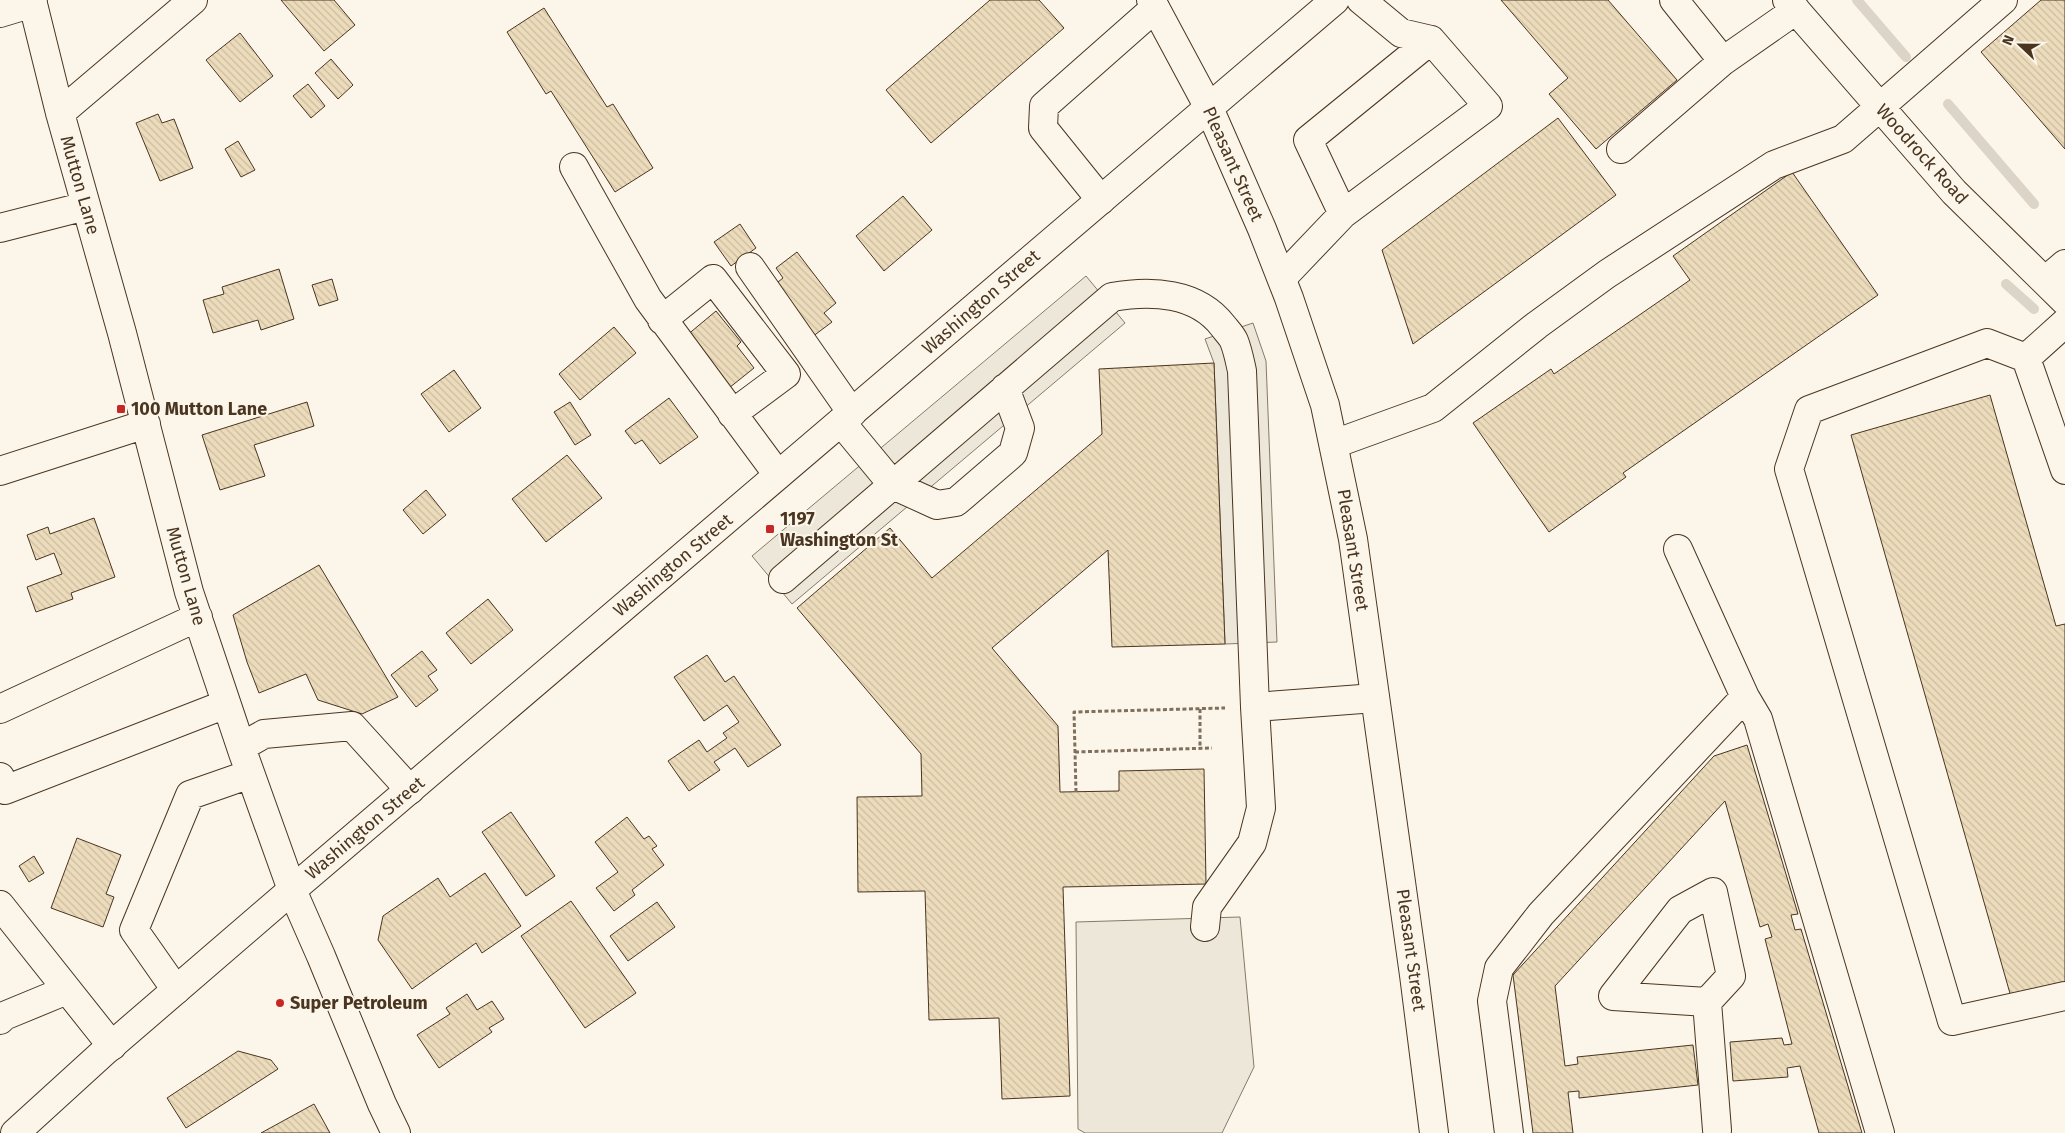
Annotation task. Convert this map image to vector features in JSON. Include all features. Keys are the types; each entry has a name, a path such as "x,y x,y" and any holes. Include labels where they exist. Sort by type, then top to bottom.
{"main road":[{"path":"60,113 193,0"},
{"name":"Washington Street","path":"15,1133 292,890 1334,0"},
{"path":"1282,278 1343,214 1488,106 1431,40 1401,33 1361,0"},
{"path":"1674,0 1724,61"},
{"path":"1334,444 1433,408 1537,324 1607,274 1774,165 1843,140 2003,0"},
{"path":"0,13 33,2"},
{"name":"Mutton Lane","path":"33,2 60,113 146,424 189,592 250,774 292,890 396,1133"},
{"path":"1101,200 1043,128 1044,106 1153,4"},
{"name":"Pleasant Street","path":"1153,4 1209,108 1282,278 1325,405 1353,539 1414,975 1434,1133"},
{"path":"1621,149 1792,5"},
{"name":"Woodrock Road","path":"1792,5 1954,192 2055,273 2065,301"},
{"path":"1343,214 1308,140 1431,40"},
{"path":"574,167 648,299 778,476"},
{"path":"0,228 86,206"},
{"path":"750,267 846,417 893,485 936,506 956,502 1013,453 1020,428 1005,388"},
{"path":"662,320 712,279 786,374 732,414"},
{"path":"783,579 1112,297 1128,294 1158,294 1183,298 1214,314 1234,340 1242,372 1255,707 1261,808 1252,843 1207,907 1205,927"},
{"path":"2026,358 2065,322"},
{"path":"2065,470 2026,358 1987,343 1808,410 1789,469 1952,1021 2065,996"},
{"path":"0,471 146,424"},
{"path":"1678,549 1745,697 1758,719 1880,1133"},
{"path":"0,709 198,617"},
{"path":"1509,1133 1492,1001 1499,968 1541,914 1745,697"},
{"path":"1255,707 1375,698"},
{"path":"0,777 5,790 226,704"},
{"path":"241,747 264,734 352,726 410,790"},
{"path":"176,990 134,930 190,795 250,774"},
{"path":"1707,1002 1613,996 1680,910 1713,892 1731,976 1707,1002 1711,1132"},
{"path":"0,905 112,1046"},
{"path":"0,1020 4,1016 67,990"}],"path":[{"path":"1076,792 1074,712 1255,707"},
{"path":"1200,709 1200,748"},
{"path":"1075,752 1212,748"}],"shaded area":[{"path":"1086,276 1125,323 792,604 752,556"},
{"path":"1253,323 1266,361 1277,642 1225,644 1214,363 1205,339"},
{"path":"1240,917 1254,1067 1222,1133 1085,1133 1078,1129 1076,922"}],"building":[{"path":"281,0 334,0 355,25 324,51"},
{"path":"990,0 1039,0 1064,28 931,143 886,90"},
{"path":"1501,0 1608,0 1677,80 1596,149 1549,94 1568,78"},
{"path":"2041,0 2065,0 2065,149 1981,52"},
{"path":"544,8 607,107 613,104 653,168 615,192 551,91 546,94 507,32"},
{"path":"240,33 273,76 240,102 206,60"},
{"path":"331,59 353,85 338,99 315,73"},
{"path":"308,84 325,106 311,118 293,96"},
{"path":"158,114 162,123 174,119 193,168 160,181 136,123"},
{"path":"1558,118 1616,195 1413,344 1382,250"},
{"path":"238,141 255,170 241,177 225,149"},
{"path":"1792,172 1878,295 1623,473 1626,477 1549,532 1473,423 1551,369 1554,374 1690,280 1673,256"},
{"path":"903,196 932,230 884,271 856,236"},
{"path":"740,224 756,248 731,266 714,242"},
{"path":"797,252 836,303 824,313 832,322 812,337 773,286 783,278 776,268"},
{"path":"279,269 294,319 261,330 258,320 213,333 203,300 224,294 222,287"},
{"path":"332,279 338,300 319,306 312,285"},
{"path":"716,311 741,342 737,346 754,368 729,388 686,336"},
{"path":"614,327 636,353 580,400 559,374"},
{"path":"1214,363 1225,644 1112,647 1108,550 992,648 1058,726 1060,792 1119,791 1119,771 1204,769 1206,884 1063,887 1070,1096 1002,1099 999,1018 929,1020 925,891 858,892 857,797 922,796 921,754 797,608 890,528 932,578 1102,434 1099,369"},
{"path":"454,370 481,408 449,432 421,394"},
{"path":"1990,395 2056,626 2065,624 2065,989 2013,1004 1851,435"},
{"path":"669,398 698,437 660,464 642,440 635,444 625,431"},
{"path":"307,402 314,426 254,445 265,476 220,490 202,435"},
{"path":"570,402 591,435 575,445 554,412"},
{"path":"567,455 602,498 546,542 512,499"},
{"path":"426,490 446,515 423,534 403,510"},
{"path":"94,518 115,577 71,593 73,599 36,612 27,587 62,574 54,553 36,560 27,535 48,527 50,534"},
{"path":"319,565 398,697 362,714 318,700 306,674 259,693 247,662 233,615"},
{"path":"488,599 513,630 471,664 446,633"},
{"path":"422,651 437,670 428,676 438,690 416,707 391,675"},
{"path":"707,655 725,682 734,676 781,745 748,767 735,748 714,762 720,770 689,791 668,761 699,740 707,752 727,738 723,733 739,722 727,705 704,721 674,677"},
{"path":"1747,745 1798,914 1791,915 1795,930 1801,929 1862,1133 1819,1133 1800,1066 1787,1068 1788,1077 1733,1081 1730,1042 1782,1038 1784,1045 1792,1044 1765,939 1772,937 1768,924 1760,927 1725,801 1555,986 1565,1066 1578,1064 1577,1057 1693,1045 1698,1085 1579,1098 1579,1091 1568,1092 1573,1133 1533,1133 1513,975 1714,756"},
{"path":"511,812 555,876 526,896 482,832"},
{"path":"627,817 644,839 649,836 657,846 652,849 664,865 632,890 635,895 614,911 596,888 618,872 595,842"},
{"path":"77,838 121,855 106,894 114,897 103,927 51,908"},
{"path":"34,856 44,873 29,882 19,866"},
{"path":"485,873 521,926 482,953 476,943 412,989 378,940 383,916 438,878 450,897"},
{"path":"571,901 636,993 585,1028 521,936"},
{"path":"657,902 675,927 628,961 610,936"},
{"path":"467,994 477,1010 492,1001 504,1019 489,1028 492,1032 439,1068 417,1035 450,1014 446,1008"},
{"path":"238,1051 271,1060 278,1069 186,1128 167,1098"},
{"path":"314,1104 330,1133 261,1133"}],"waterway":[{"path":"1857,0 1906,57"},
{"path":"1948,104 2034,204"},
{"path":"2006,284 2034,309"}],"place":[{"name":"100 Mutton Lane","path":"121,409"},
{"name":"1197 Washington St","path":"770,529"},
{"name":"Super Petroleum","path":"280,1003"}]}
